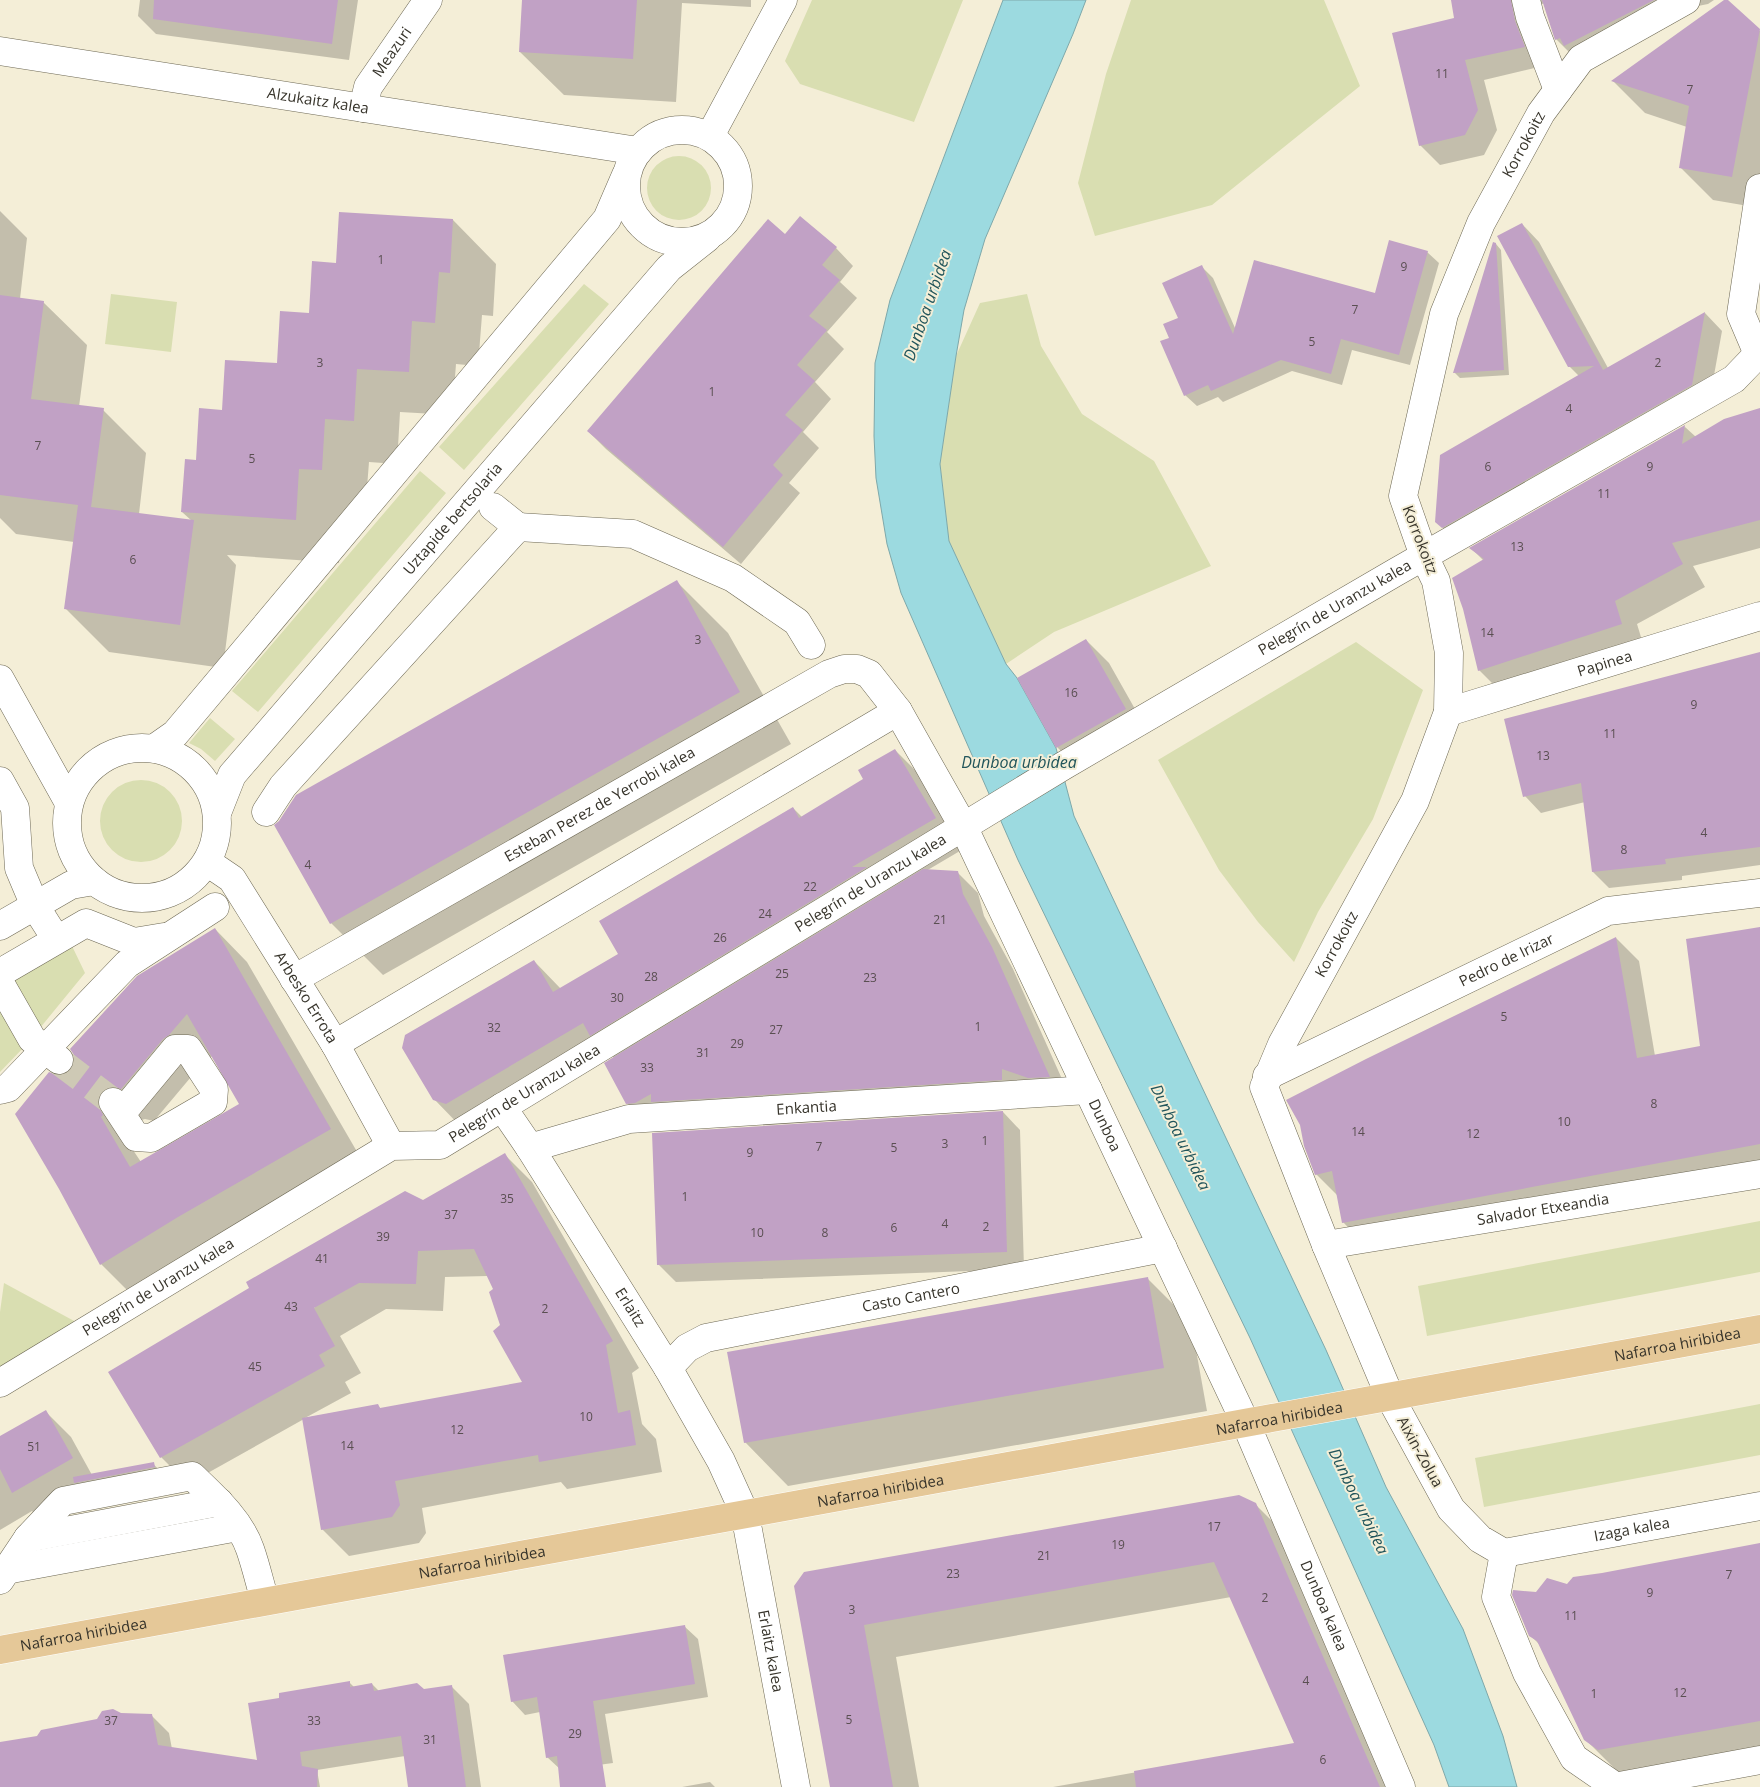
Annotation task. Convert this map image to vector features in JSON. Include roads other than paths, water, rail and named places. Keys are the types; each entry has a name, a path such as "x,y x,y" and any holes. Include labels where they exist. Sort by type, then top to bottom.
{"main road":[{"name":"Nafarroa hiribidea","path":"0,1650 745,1514 1391,1399 1760,1329"}],"street":[{"name":"Meazuri","path":"363,108 368,87 428,0"},
{"path":"710,136 783,0"},
{"path":"1526,0 1530,17 1558,90"},
{"name":"Korrokoitz","path":"1267,1076 1282,1044 1415,801 1448,712 1449,653 1436,581 1424,556 1403,496 1444,314 1481,223 1541,113 1580,59 1686,0"},
{"name":"Alzukaitz kalea","path":"0,51 363,108 632,163"},
{"path":"155,748 175,734 607,219 632,163 652,138 671,131 691,130 710,136 724,147 734,162 738,178 738,196 732,213 721,227 707,238 689,242 672,242 655,236 640,225 630,210 626,193 632,163"},
{"path":"1759,355 1741,314 1760,188"},
{"name":"Uztapide bertsolaria","path":"217,813 232,775 664,275 707,238"},
{"name":"Pelegrín de Uranzu kalea","path":"0,1383 142,1299 391,1146 440,1145 1063,766 1424,556 1734,379 1759,355"},
{"path":"493,507 518,527 633,534 733,578 797,622 811,645"},
{"path":"266,812 283,786 518,527"},
{"name":"Papinea","path":"1448,712 1760,616"},
{"name":"Esteban Perez de Yerrobi kalea","path":"294,979 829,674 844,669 857,669 869,674 898,711 963,826"},
{"path":"0,678 69,803"},
{"path":"335,1044 898,711"},
{"path":"133,748 155,748 178,756 197,771 210,790 217,813 217,830 214,846 207,862 193,878 175,891 155,897 133,898 112,892 94,881 79,865 70,846 66,824 69,803 78,782 93,766 111,754 133,748"},
{"path":"0,780 14,808 19,868 35,906 56,940"},
{"name":"Dunboa","path":"963,826 1246,1424"},
{"name":"Arbesko Errota","path":"207,862 232,879 335,1044 391,1146"},
{"path":"0,926 71,885 94,881"},
{"name":"Pedro de Irizar","path":"1267,1076 1608,911 1760,893"},
{"path":"4,1089 127,964 215,907"},
{"path":"0,973 86,923 134,942 171,936"},
{"path":"0,983 32,1039 60,1060"},
{"name":"Aixin-Zolua","path":"1267,1076 1264,1087 1326,1245 1391,1399 1451,1509 1480,1539 1504,1553"},
{"name":"Enkantia","path":"530,1148 629,1119 1088,1090"},
{"name":"Erlaitz","path":"502,1107 530,1148 668,1368 722,1461 745,1514"},
{"name":"Salvador Etxeandia","path":"1326,1245 1760,1174"},
{"name":"Casto Cantero","path":"668,1368 687,1348 706,1338 1163,1248"},
{"name":"Dunboa kalea","path":"1246,1424 1402,1787"},
{"path":"3,1575 28,1538 219,1502 238,1527 249,1547 265,1601"},
{"name":"Izaga kalea","path":"1504,1553 1760,1506"},
{"name":"Erlaitz kalea","path":"745,1514 796,1787"},
{"path":"3,1575 238,1527"},
{"path":"1504,1553 1496,1597 1527,1673 1574,1758 1615,1787 1760,1760"}],"water":[{"name":"Dunboa urbidea","path":"1003,0 1086,0 985,239 964,310 940,464 949,541 1006,664 1017,678 1056,748 1074,816 1326,1350 1386,1487 1463,1629 1503,1736 1517,1787 1449,1787 1434,1745 1250,1338 1018,860 901,593 887,544 876,478 874,436 875,363 890,300"}],"tunnel":[{"path":"59,1061 113,1102"}]}
